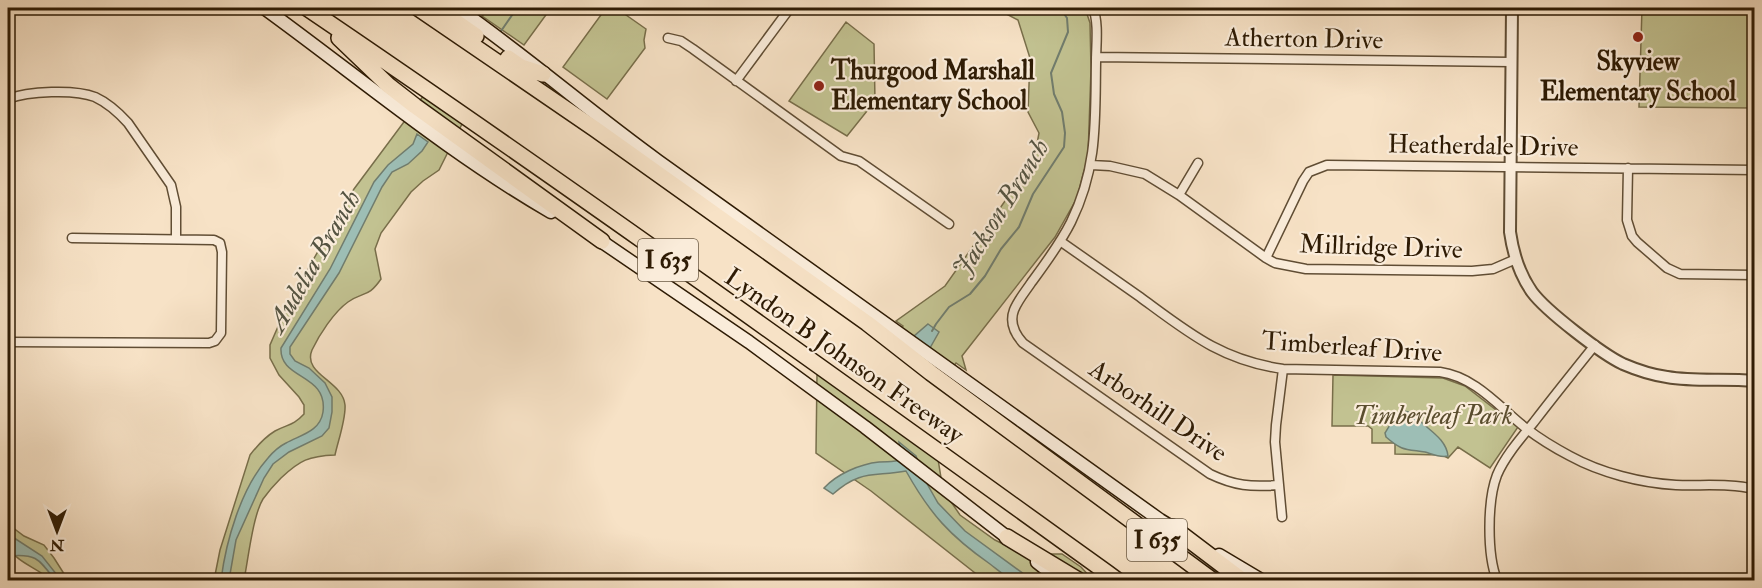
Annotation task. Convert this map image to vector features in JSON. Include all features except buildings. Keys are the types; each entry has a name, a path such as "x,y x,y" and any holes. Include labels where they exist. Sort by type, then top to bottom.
{"highway":[{"path":"306,8 388,84 602,241"},
{"name":"Lyndon B Johnson Freeway","path":"306,8 433,94 1117,580"},
{"path":"428,11 521,67 543,74"},
{"name":"Lyndon B Johnson Freeway","path":"428,11 867,323 931,373 1212,580"},
{"path":"1172,527 1242,580"},
{"path":"1007,537 1078,580"}],"main road":[{"path":"264,8 329,55 384,99 508,187 602,241 749,342 865,427 1060,580"},
{"path":"457,8 497,36 543,74 657,160 1172,527 1261,580"}],"street":[{"path":"736,81 790,8"},
{"path":"1060,241 1079,203 1091,165 1095,134 1096,57 1093,8"},
{"path":"1512,8 1510,232 1516,259 1533,294 1566,324 1594,345 1621,363 1646,373 1666,377 1755,381"},
{"path":"668,38 687,45 841,156 859,161 949,224"},
{"name":"Atherton Drive","path":"1096,57 1511,62"},
{"path":"8,99 17,95 36,93 84,94 93,96 120,114 171,185 175,196 176,238"},
{"path":"1179,195 1198,163"},
{"name":"Millridge Drive","path":"1091,165 1110,166 1145,174 1179,195 1266,258 1306,269 1472,271 1493,269 1516,259"},
{"name":"Heatherdale Drive","path":"1266,258 1309,172 1327,165 1755,171"},
{"path":"1628,168 1627,220 1636,242 1667,268 1680,274 1755,275"},
{"path":"8,342 209,343 215,341 221,333 222,252 220,243 214,240 176,238 72,237"},
{"name":"Arborhill Drive","path":"1060,241 1013,312 1013,329 1023,343 1210,474 1235,484 1252,486 1278,484"},
{"name":"Timberleaf Drive","path":"1060,241 1191,334 1229,355 1262,366 1283,369 1452,373 1472,383 1528,430 1572,457 1594,467 1618,475 1673,485 1755,489"},
{"path":"1497,580 1490,547 1490,503 1497,473 1513,448 1594,345"},
{"path":"1282,517 1275,442 1283,369"}],"green space":[{"path":"490,8 551,8 524,45 482,16"},
{"path":"606,8 616,8 646,29 645,48 607,99 563,67"},
{"path":"995,8 1085,8 1090,23 1091,69 1088,156 1077,198 1055,237 962,356 966,370 956,363 940,384 882,343 903,326 896,321 945,286 1034,160 1039,133 1028,112 1030,58 1018,20"},
{"path":"1642,8 1754,8 1754,108 1639,107"},
{"path":"846,22 874,44 875,101 847,136 789,101"},
{"path":"424,95 463,122 439,170 411,192 381,233 375,249 381,279 369,292 348,302 337,312 323,331 310,358 318,372 343,397 345,411 335,455 318,456 305,460 279,480 259,506 244,580 214,580 220,550 250,455 268,436 293,423 304,414 304,405 279,375 270,358 270,345 309,267 354,189"},
{"path":"817,374 937,453 943,490 960,515 995,540 1023,554 1062,554 1081,567 1093,580 984,580 871,491 816,453"},
{"name":"Timberleaf Park","path":"1333,375 1443,378 1465,386 1518,427 1490,468 1458,447 1448,458 1442,455 1395,454 1395,443 1372,443 1372,429 1368,426 1332,426"},
{"path":"8,524 24,536 44,545 68,580 50,580 20,560 10,550 7,541"}],"water":[{"path":"417,134 428,142 408,164 392,172 382,187 339,273 290,347 290,354 295,361 309,368 325,383 332,397 329,428 322,436 289,452 273,464 264,478 236,540 229,580 221,580 236,516 258,470 279,447 314,428 323,412 323,399 318,390 287,366 282,358 281,348 330,269 374,182 388,165 413,144"},
{"path":"928,324 939,332 926,355 906,343"},
{"path":"1404,411 1413,413 1439,438 1448,456 1404,449 1386,437 1385,433 1391,424"},
{"path":"899,442 916,456 926,482 938,503 965,531 1032,580 1018,581 1008,577 963,544 933,512 906,471 860,477 833,494 824,488 835,478 857,467 902,459"},
{"path":"8,534 42,556 61,580 55,580 36,559 25,556 8,556"}],"waterway":[{"name":"Audelia Branch","path":"499,34 517,8"},
{"name":"Jackson Branch","path":"932,331 949,307 970,294 985,276 1001,249 1019,227 1033,194 1064,147 1062,112 1054,94 1051,73 1068,32 1067,18 1060,8"}],"place":[{"name":"Skyview Elementary School","path":"1638,37"},
{"name":"Thurgood Marshall Elementary School","path":"819,86"}]}
